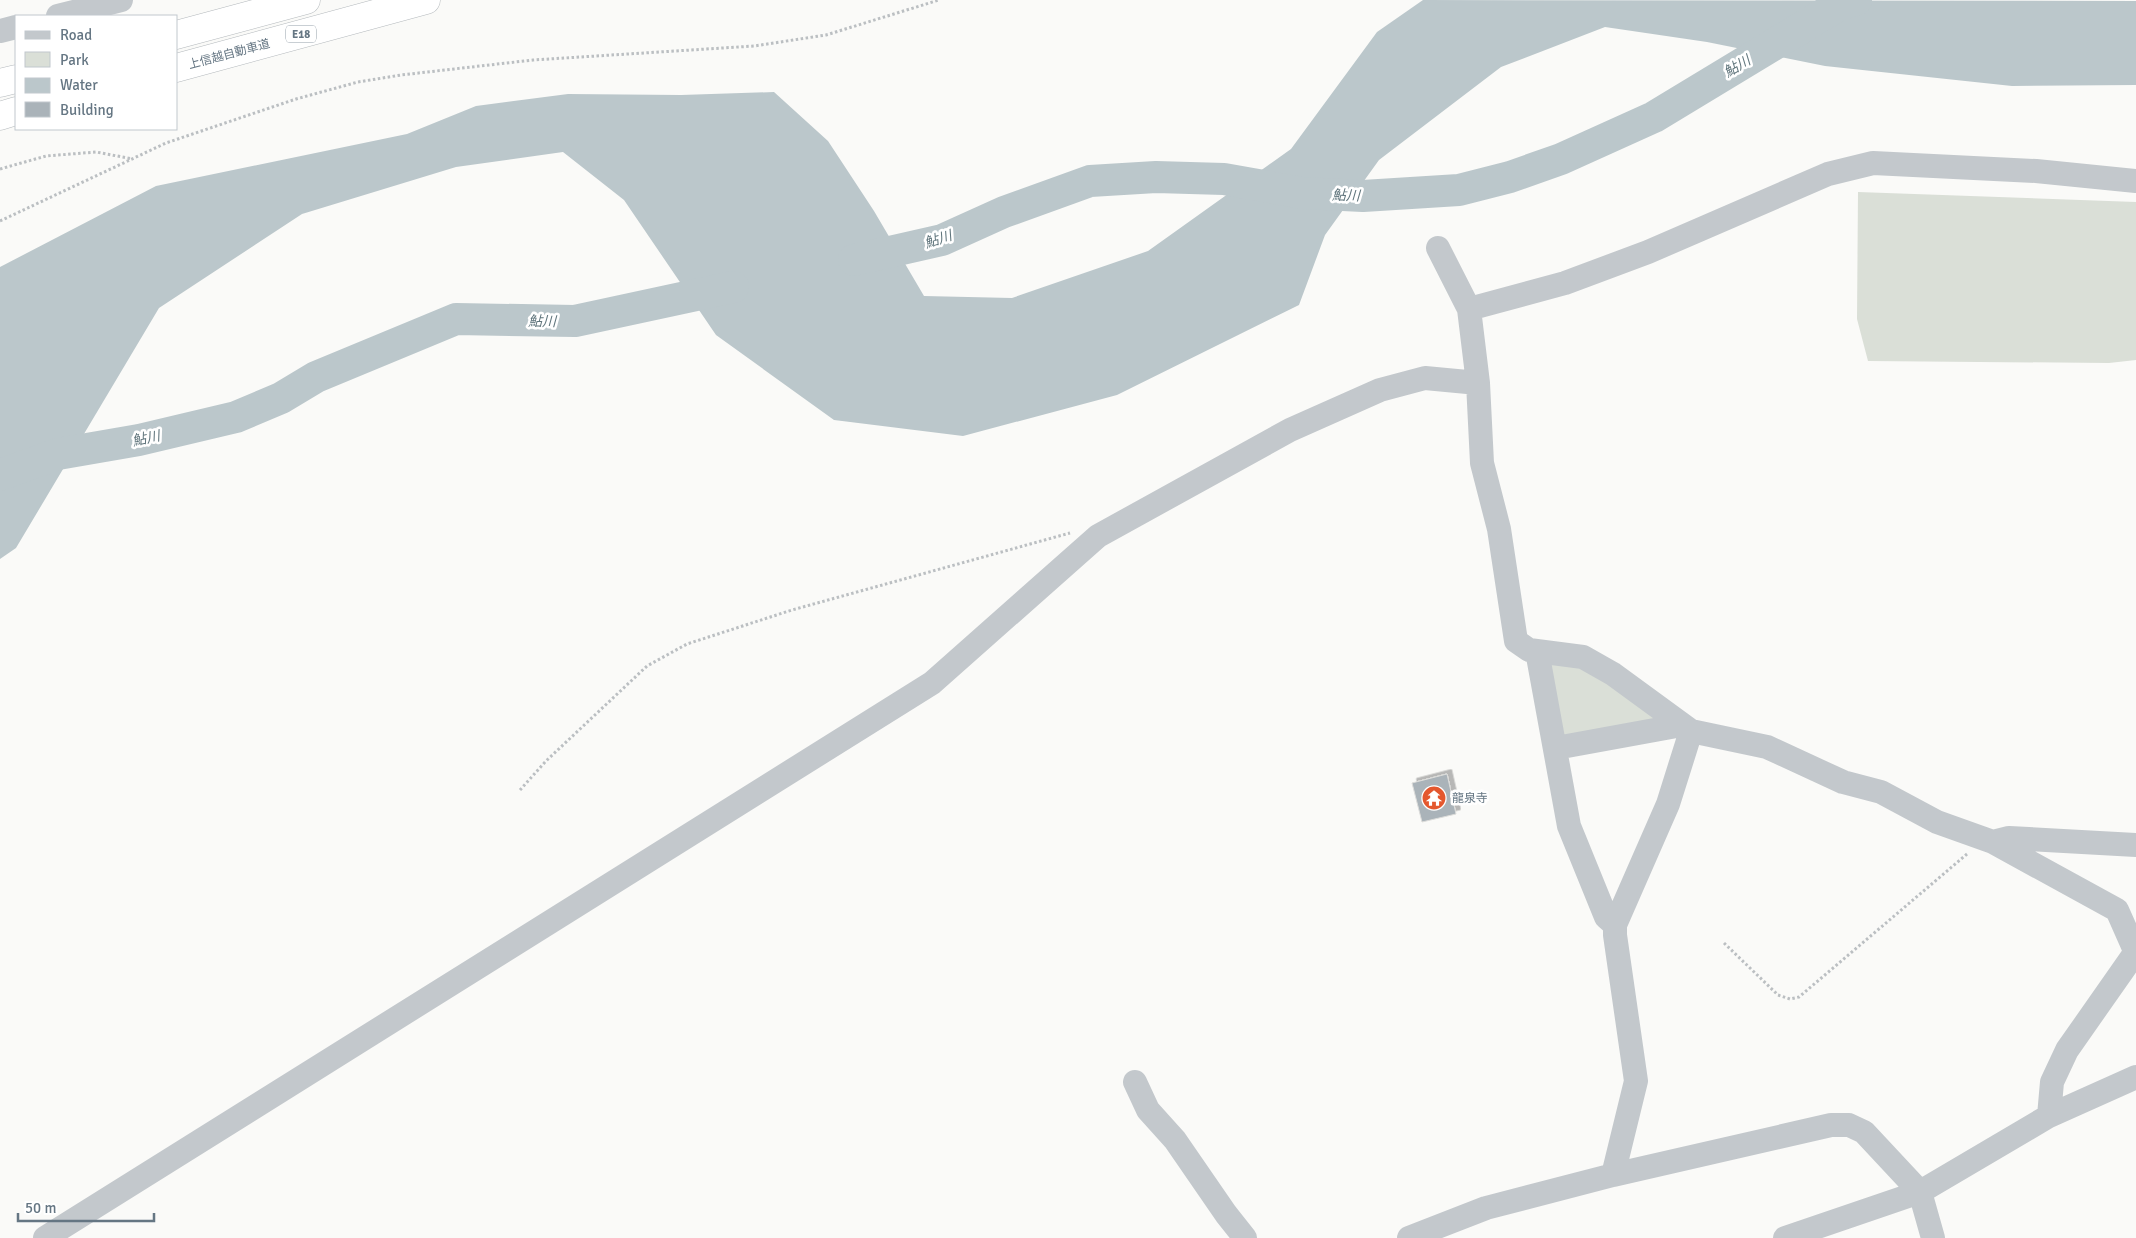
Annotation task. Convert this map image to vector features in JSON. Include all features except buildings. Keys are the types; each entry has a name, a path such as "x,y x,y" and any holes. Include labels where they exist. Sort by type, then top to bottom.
{"highway":[{"path":"178,34 306,0"},
{"name":"上信越自動車道","path":"178,67 426,0"},
{"path":"0,83 15,79"},
{"path":"0,116 15,111"}],"street":[{"path":"62,15 121,0"},
{"path":"0,31 15,27"},
{"path":"1469,309 1565,282 1648,252 1828,174 1873,163 2036,171 2136,181"},
{"path":"1438,248 1469,309 1478,383 1482,463 1498,529 1516,641 1529,650 1584,657 1613,674 1687,728"},
{"path":"45,1238 932,683 1098,536 1290,430 1380,390 1425,378 1478,383"},
{"path":"1537,651 1569,826 1606,917 1615,925"},
{"path":"1613,1175 1636,1081 1615,925 1668,804 1687,728"},
{"path":"1556,748 1687,728 1767,747 1843,782 1881,792 1937,822 1989,840 2117,910 2136,953 2067,1050 2052,1082 2050,1116"},
{"path":"1989,840 2009,838 2136,845"},
{"path":"2124,926 2136,904"},
{"path":"1785,1238 1920,1192 2050,1116 2136,1077"},
{"path":"1135,1082 1148,1110 1175,1140 1226,1214 1245,1238"},
{"path":"1409,1238 1486,1208 1613,1175 1831,1125 1849,1125 1864,1132 1920,1192 1932,1238"}],"path":[{"path":"0,221 166,143 296,99 358,82 401,75 533,60 754,46 826,35 940,0"},
{"path":"0,169 46,156 96,152 134,159"},
{"path":"520,790 546,761 647,666 687,644 809,605 1072,532 1098,536"},
{"path":"1724,943 1778,995 1790,999 1799,997 1989,840"}],"green space":[{"path":"1858,192 2136,202 2136,360 2109,363 1868,361 1857,319"},
{"path":"1546,662 1586,665 1664,718 1560,737"}],"water":[{"path":"1423,0 2136,1 2136,85 2012,86 1825,66 1707,42 1605,27 1501,67 1379,160 1325,235 1299,305 1117,395 963,436 834,420 716,335 624,200 563,152 456,167 302,214 159,308 16,548 0,559 0,267 156,186 407,134 476,106 568,94 681,95 774,92 828,141 874,211 924,296 1012,298 1148,251 1291,149 1377,32"}],"waterway":[{"name":"鮎川","path":"854,260 942,240 1004,212 1090,181 1156,177 1224,179 1302,193 1363,196 1459,190 1510,177 1561,159 1654,117 1839,5 1856,0"},
{"name":"鮎川","path":"0,475 58,454 139,440 236,417 281,398 316,377 456,319 575,321 733,287"}],"place":[{"name":"龍泉寺","path":"1434,798"}]}
